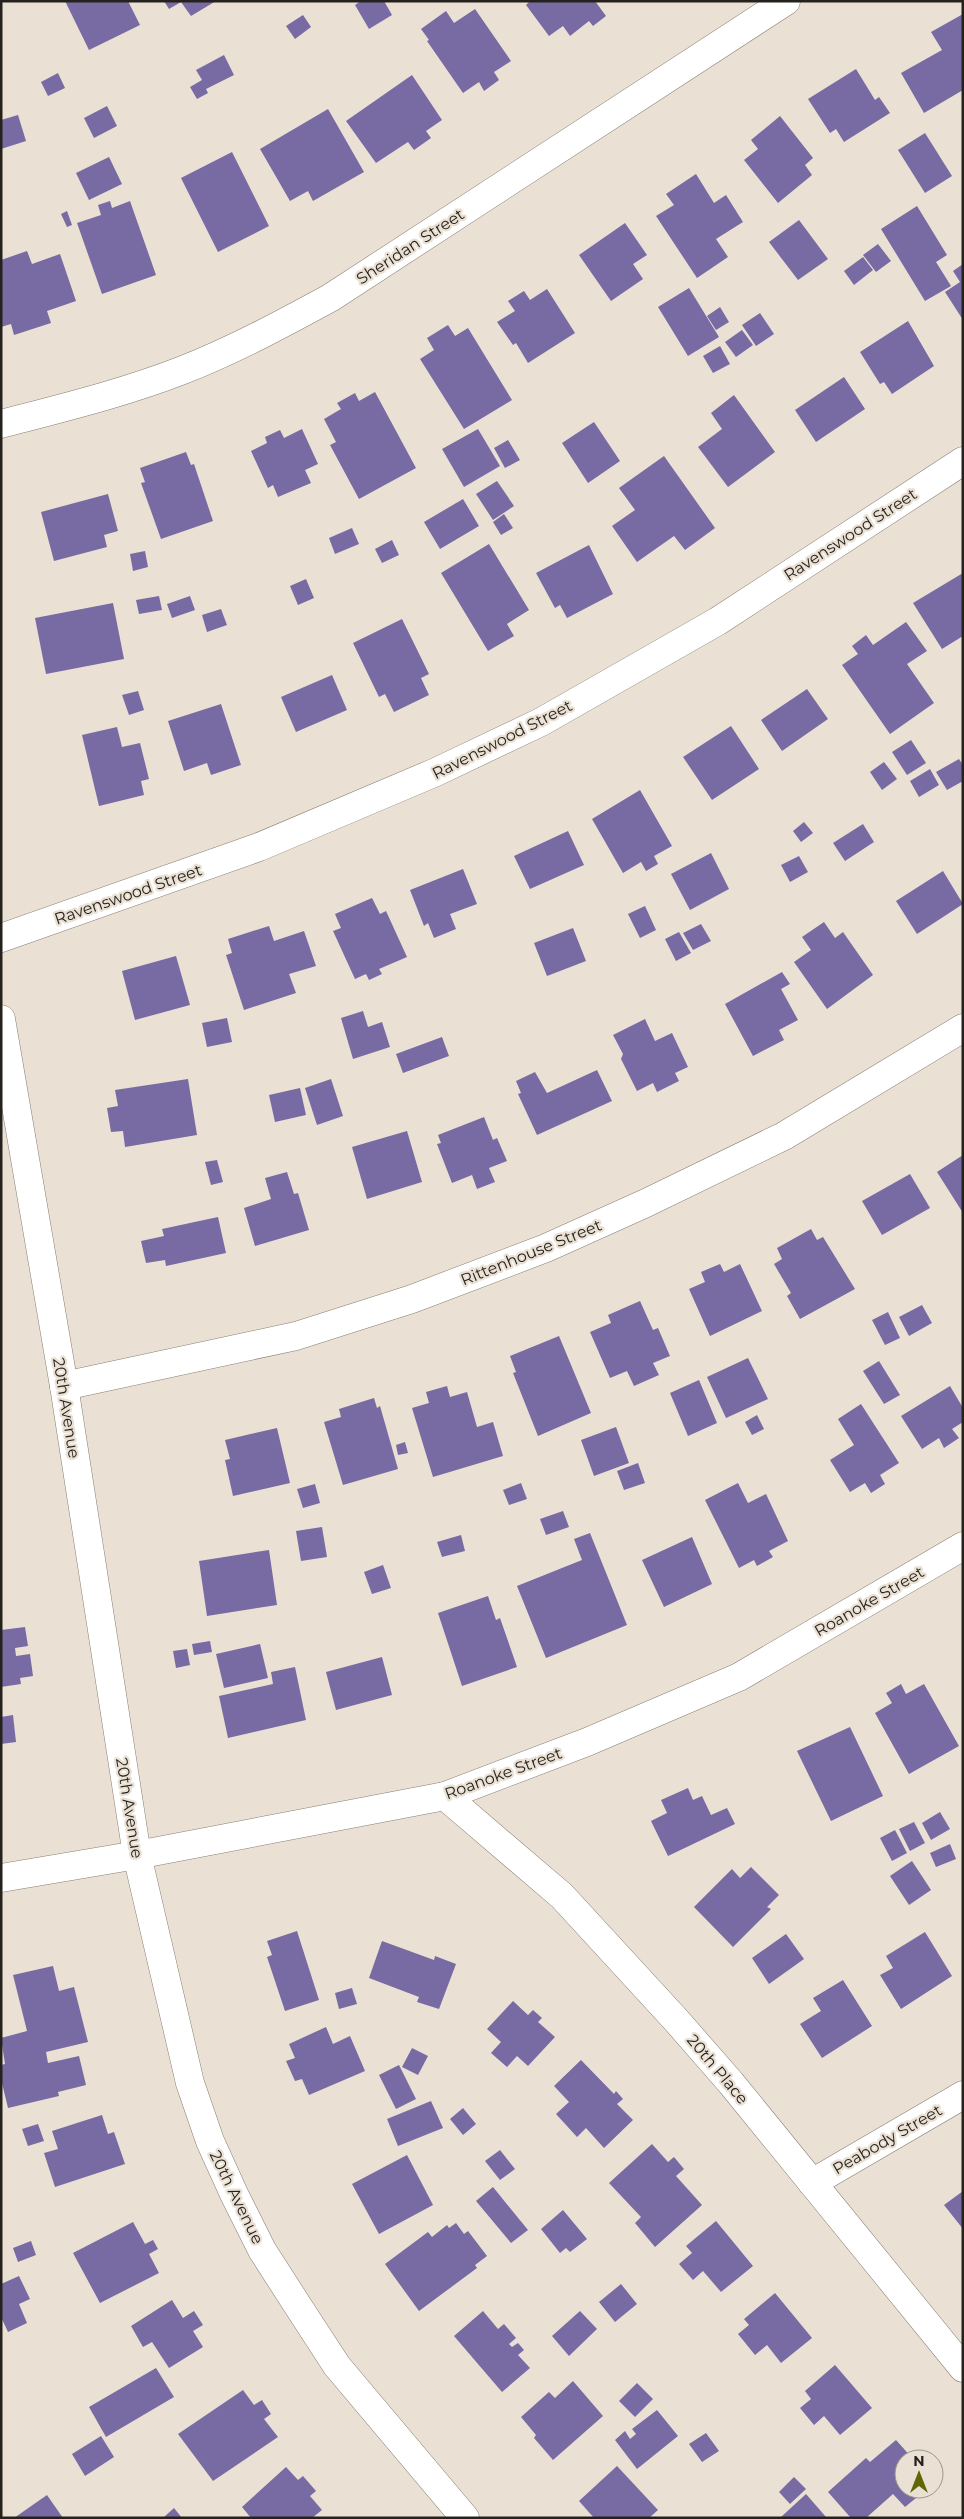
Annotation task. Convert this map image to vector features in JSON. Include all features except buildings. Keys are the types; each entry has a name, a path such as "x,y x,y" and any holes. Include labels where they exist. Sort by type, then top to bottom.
{"street":[{"name":"Sheridan Street","path":"1,424 127,390 176,373 256,339 330,298 786,1"},
{"name":"Ravenswood Street","path":"1,938 259,847 436,772 541,722 718,621 963,461"},
{"name":"20th Avenue","path":"1,1019 64,1386 136,1855 190,2083 210,2141 262,2250 337,2366 464,2518"},
{"name":"Rittenhouse Street","path":"64,1386 296,1336 412,1299 546,1248 646,1203 784,1136 963,1028"},
{"name":"Roanoke Street","path":"1,1878 136,1855 446,1796 587,1742 739,1677 963,1546"},
{"name":"20th Place","path":"446,1796 500,1841 574,1909 676,2020 812,2182 963,2368"},
{"name":"Peabody Street","path":"812,2182 963,2095"}]}
